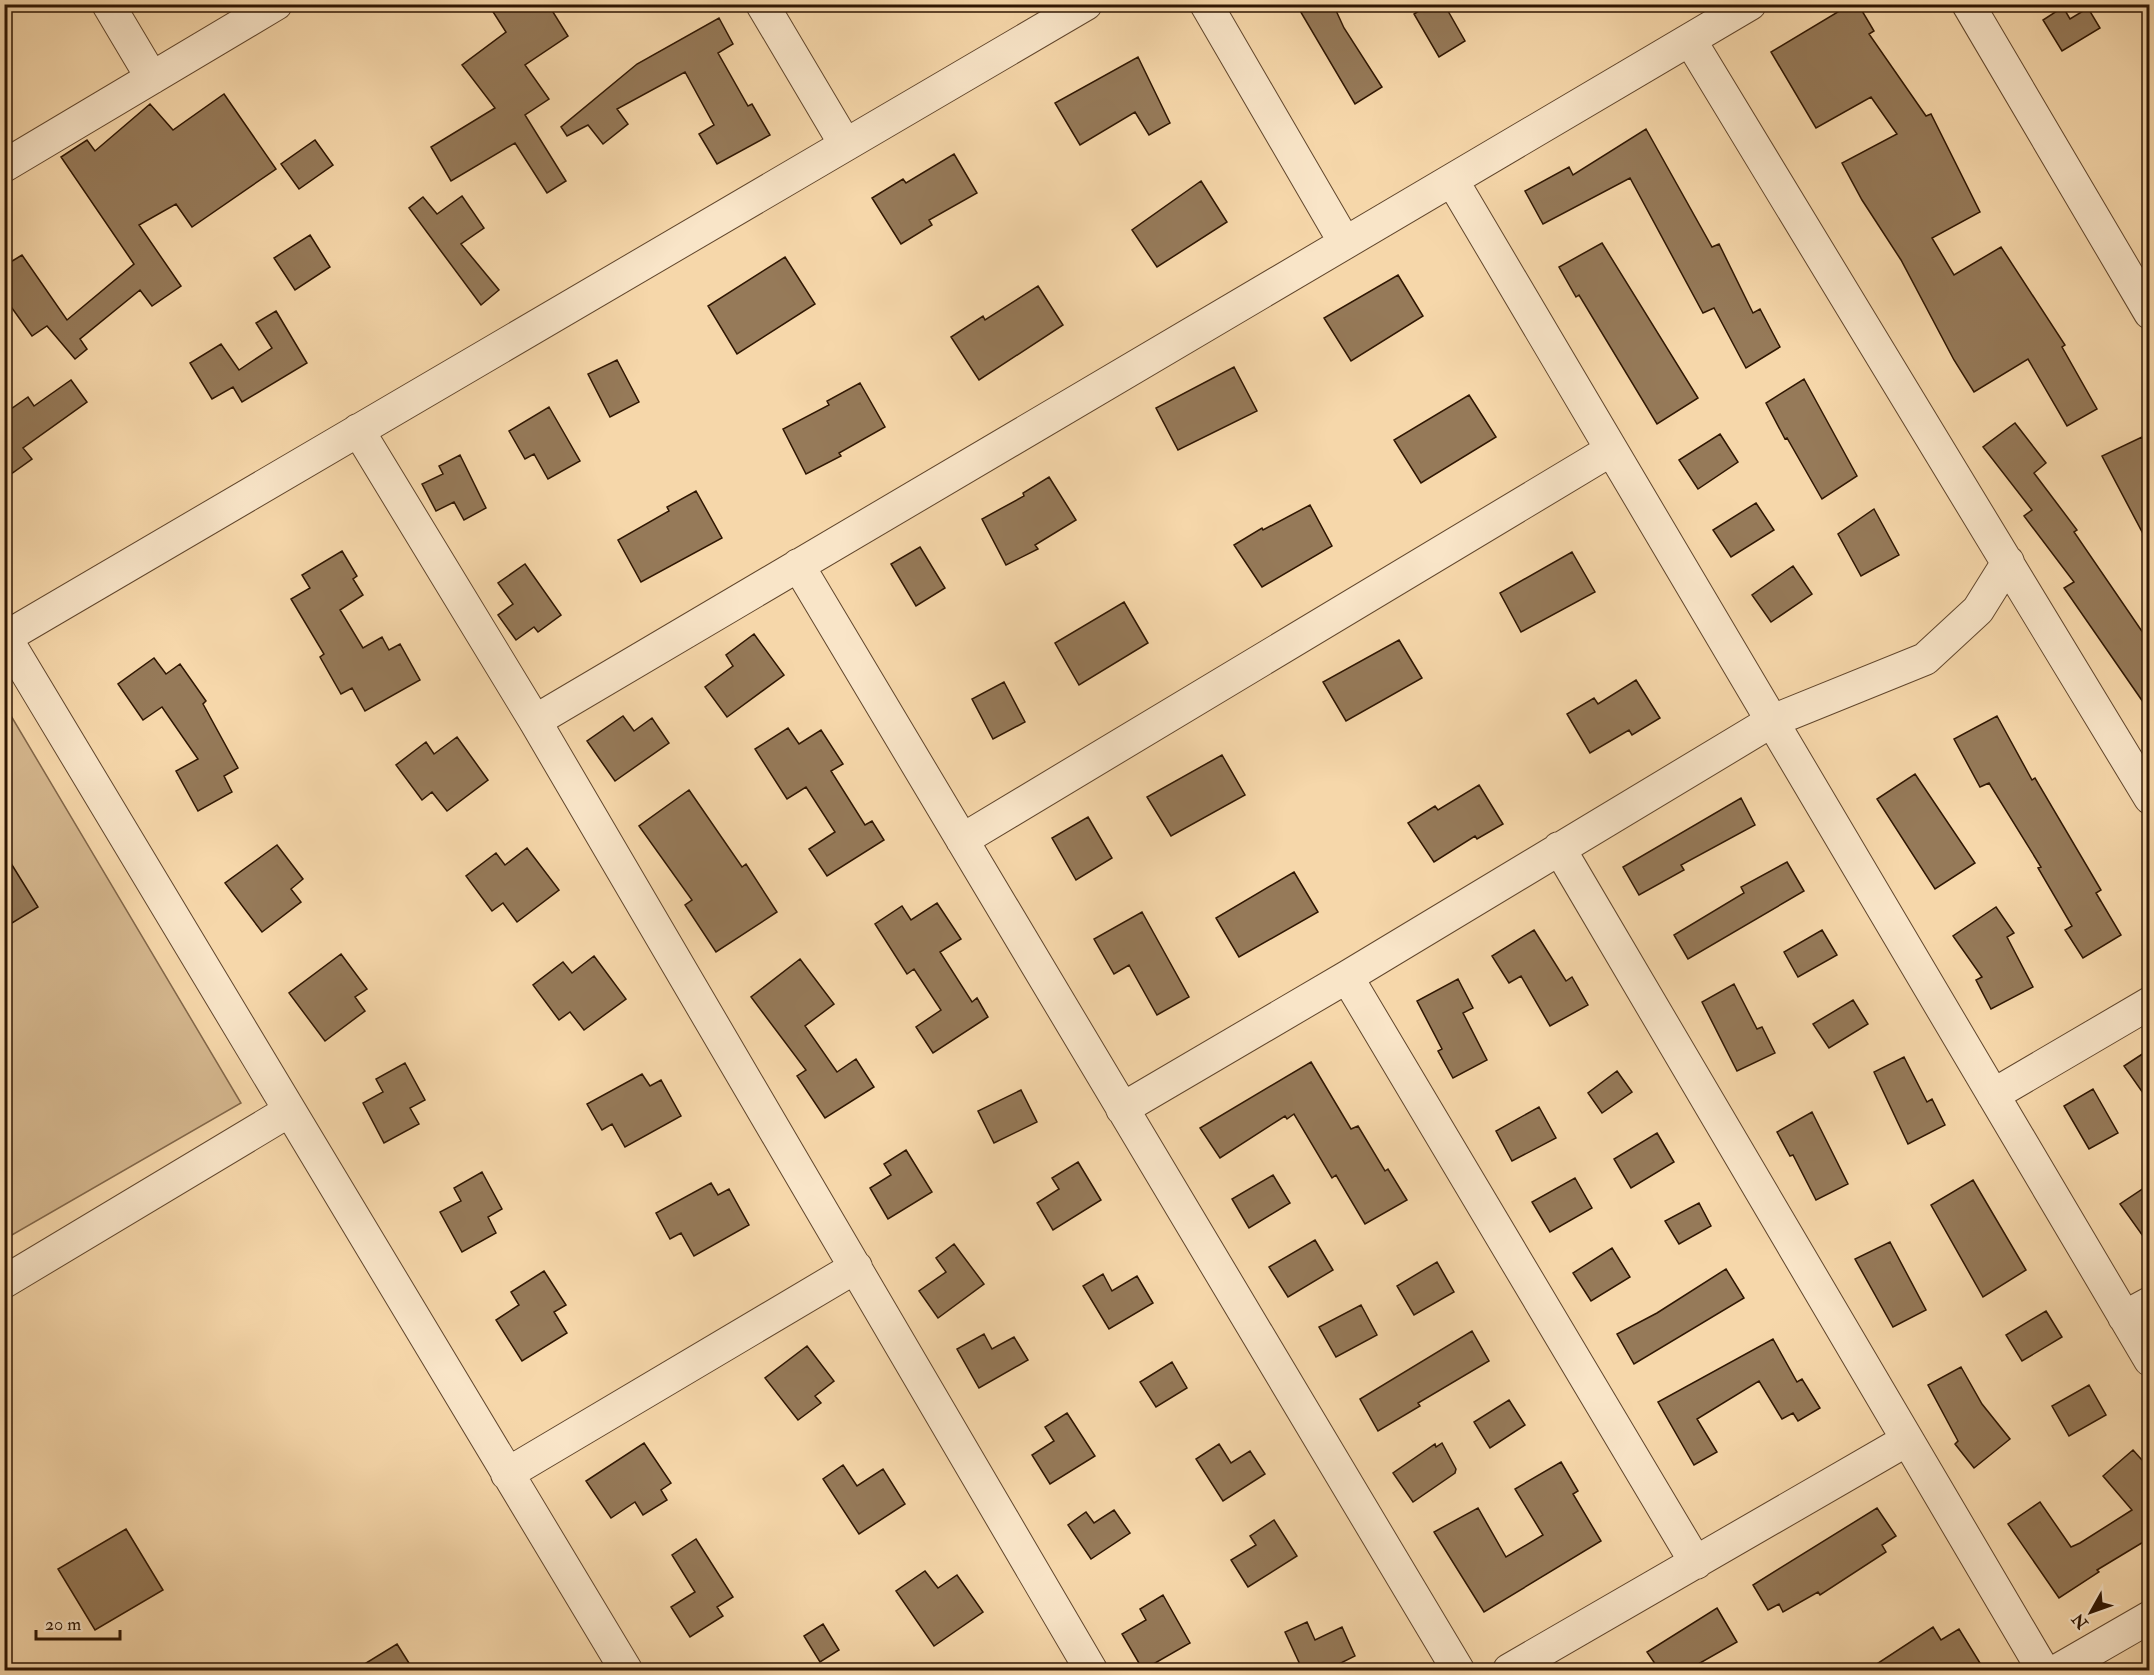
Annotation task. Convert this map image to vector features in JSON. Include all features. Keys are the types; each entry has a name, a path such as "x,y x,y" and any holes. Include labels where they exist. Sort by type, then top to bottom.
{"street":[{"path":"108,4 152,78"},
{"path":"4,166 276,4"},
{"path":"762,4 845,144"},
{"path":"626,1671 5,636 1086,4"},
{"path":"1206,4 1345,243"},
{"path":"535,721 1750,4"},
{"path":"1968,4 2150,313"},
{"path":"1690,40 2150,798"},
{"path":"1452,180 1993,1095 2137,1310 2150,1360"},
{"path":"358,430 535,721 1091,1671"},
{"path":"962,840 1611,450"},
{"path":"1122,1109 1347,977 1772,721 1925,659 1978,610 2008,562"},
{"path":"798,565 1458,1671"},
{"path":"1559,848 2043,1671"},
{"path":"1347,977 1696,1563"},
{"path":"1993,1095 2150,1003"},
{"path":"4,1282 289,1111"},
{"path":"507,1474 856,1267"},
{"path":"1509,1671 1907,1440"},
{"path":"2058,1671 2150,1617"}],"shaded area":[{"path":"4,704 241,1103 5,1239 4,1239"}],"building":[{"path":"488,4 548,4 568,36 525,65 549,99 525,115 566,181 547,193 515,143 451,181 431,147 495,108 462,65 506,32"},
{"path":"1296,4 1333,4 1344,28 1382,87 1355,104"},
{"path":"1430,4 1444,4 1465,41 1439,57 1414,14"},
{"path":"1851,4 1858,4 1874,31 1869,34 1926,116 1931,114 1980,212 1932,238 1954,275 2001,247 2065,345 2062,347 2097,409 2067,426 2028,359 1974,392 1954,360 1901,260 1862,200 1842,163 1897,134 1871,97 1816,128 1771,52"},
{"path":"2063,7 2070,19 2088,8 2100,28 2062,51 2043,20"},
{"path":"719,18 733,44 718,53 748,106 752,104 770,135 717,164 699,134 714,125 685,72 617,109 628,124 603,144 588,125 567,136 561,127 637,64"},
{"path":"1138,57 1170,123 1149,135 1135,112 1080,145 1055,103"},
{"path":"224,94 276,169 192,227 176,204 139,225 181,286 152,306 140,290 80,339 87,349 75,359 47,326 32,336 4,297 4,266 22,255 67,320 134,264 61,157 87,140 95,151 150,104 173,130"},
{"path":"1646,129 1712,247 1719,244 1753,313 1760,309 1780,347 1746,368 1714,308 1703,313 1630,178 1543,224 1525,191 1569,167 1573,175"},
{"path":"315,140 333,165 299,189 281,164"},
{"path":"954,154 977,193 929,220 932,225 901,244 872,198 903,179 906,183"},
{"path":"1201,181 1227,222 1157,267 1132,230"},
{"path":"462,196 484,228 461,244 499,290 481,305 409,208 423,197 437,214"},
{"path":"310,235 330,267 295,290 274,258"},
{"path":"1602,243 1698,398 1657,424 1579,295 1576,297 1559,267"},
{"path":"785,257 815,304 737,354 708,306"},
{"path":"1398,275 1423,316 1351,361 1324,318"},
{"path":"1038,286 1063,325 979,380 951,337 983,316 985,320"},
{"path":"276,311 307,363 242,402 233,387 212,399 190,363 221,344 239,370 272,348 256,323"},
{"path":"617,360 639,402 610,417 588,374"},
{"path":"1234,367 1257,411 1178,450 1156,408"},
{"path":"1804,379 1857,476 1822,499 1766,403"},
{"path":"71,380 87,402 23,448 32,459 4,479 4,414 28,397 34,406"},
{"path":"860,383 885,427 839,453 841,456 806,474 783,429 829,405 827,401"},
{"path":"1469,395 1496,437 1421,483 1394,440"},
{"path":"549,407 580,461 548,479 534,454 525,459 509,431"},
{"path":"2015,423 2046,463 2034,473 2077,530 2074,532 2150,643 2150,712 2064,588 2074,582 2024,516 2032,510 1983,447"},
{"path":"1720,434 1738,462 1698,489 1679,460"},
{"path":"2142,437 2150,451 2150,547 2102,456"},
{"path":"460,455 486,508 464,520 454,502 436,511 422,484 443,474 439,466"},
{"path":"1049,477 1076,520 1035,545 1038,549 1006,565 982,519 1024,496 1023,493"},
{"path":"696,491 722,538 641,582 618,540 669,511 667,507"},
{"path":"1756,503 1774,530 1731,557 1713,530"},
{"path":"1310,505 1332,546 1262,587 1234,545 1262,528 1263,530"},
{"path":"1874,509 1899,555 1861,576 1838,534"},
{"path":"920,547 945,588 916,606 891,564"},
{"path":"342,551 357,576 353,579 363,595 340,610 363,648 382,637 389,650 400,644 420,680 365,711 352,688 341,694 320,657 324,654 291,599 310,588 302,575"},
{"path":"1572,552 1595,592 1521,632 1500,593"},
{"path":"525,564 561,615 538,632 534,627 516,640 498,615 513,604 498,583"},
{"path":"1793,566 1812,594 1771,622 1752,595"},
{"path":"1124,602 1148,643 1079,685 1055,643"},
{"path":"754,634 784,675 727,717 705,687 733,666 726,655"},
{"path":"1399,640 1422,678 1346,721 1323,682"},
{"path":"154,658 166,674 180,664 206,701 203,704 238,768 224,776 232,792 198,811 176,771 198,759 162,707 143,720 118,684"},
{"path":"1636,680 1660,718 1632,735 1629,730 1590,753 1567,714 1594,698 1598,704"},
{"path":"1004,682 1025,722 993,739 972,699"},
{"path":"623,716 634,731 652,718 669,743 615,781 587,741"},
{"path":"1997,716 2032,780 2035,778 2101,890 2096,893 2121,935 2083,958 2065,930 2072,926 2038,868 2041,867 1989,783 1980,787 1954,739"},
{"path":"788,728 799,744 821,730 843,764 831,771 865,825 872,821 884,840 827,876 809,849 835,832 806,787 787,799 755,749"},
{"path":"457,737 488,780 447,811 432,792 422,800 396,765 426,742 434,754"},
{"path":"1222,755 1245,795 1171,836 1147,797"},
{"path":"1915,774 1975,863 1935,889 1877,799"},
{"path":"1479,785 1503,824 1477,839 1475,836 1434,862 1408,823 1435,806 1438,810"},
{"path":"689,790 742,867 746,864 777,912 716,952 685,905 692,900 639,826"},
{"path":"1741,798 1755,825 1681,865 1684,870 1639,895 1623,867"},
{"path":"1088,817 1112,858 1076,880 1052,838"},
{"path":"277,845 303,879 291,889 301,902 262,932 225,883"},
{"path":"527,848 559,890 517,922 503,903 492,911 466,876 496,853 505,865"},
{"path":"4,852 38,907 4,928"},
{"path":"1787,862 1804,891 1688,959 1674,935 1744,893 1741,887"},
{"path":"1294,872 1318,912 1239,957 1216,918"},
{"path":"937,903 961,939 940,952 972,1002 977,998 988,1017 933,1053 916,1027 941,1010 914,969 907,974 875,924 902,906 911,920"},
{"path":"1996,907 2014,933 2007,937 2033,987 1991,1009 1976,980 1982,977 1953,936"},
{"path":"1142,912 1189,997 1157,1015 1129,965 1114,974 1094,939"},
{"path":"1534,930 1566,981 1572,977 1588,1005 1550,1026 1521,976 1509,983 1492,956"},
{"path":"1822,930 1837,955 1798,977 1784,952"},
{"path":"341,954 367,989 355,997 365,1011 325,1041 289,993"},
{"path":"594,956 626,999 584,1030 570,1012 559,1020 533,985 563,962 572,973"},
{"path":"800,959 834,1004 805,1026 837,1072 856,1059 874,1087 825,1118 797,1076 806,1070 751,997"},
{"path":"1458,979 1473,1008 1463,1013 1487,1060 1453,1078 1438,1051 1442,1049 1417,1001"},
{"path":"1734,984 1757,1029 1762,1027 1775,1053 1737,1071 1702,1002"},
{"path":"1853,1000 1868,1024 1829,1048 1813,1024"},
{"path":"2150,1049 2150,1103 2124,1066"},
{"path":"1904,1057 1927,1102 1932,1099 1945,1125 1908,1144 1874,1072"},
{"path":"1311,1062 1351,1129 1358,1126 1385,1171 1388,1169 1407,1200 1365,1224 1336,1175 1332,1178 1294,1114 1287,1119 1285,1116 1220,1158 1200,1128"},
{"path":"405,1063 425,1100 410,1108 419,1124 384,1143 363,1103 383,1092 376,1079"},
{"path":"1617,1071 1632,1092 1602,1113 1588,1093"},
{"path":"642,1074 650,1086 661,1080 681,1116 625,1147 612,1124 602,1130 587,1104"},
{"path":"2093,1089 2118,1133 2089,1149 2064,1106"},
{"path":"1021,1090 1037,1122 994,1143 978,1111"},
{"path":"1539,1107 1556,1138 1512,1161 1496,1131"},
{"path":"1812,1112 1848,1184 1816,1200 1793,1155 1790,1156 1777,1132"},
{"path":"1657,1133 1674,1162 1631,1188 1614,1159"},
{"path":"906,1150 932,1192 888,1219 870,1188 891,1175 884,1164"},
{"path":"1078,1162 1101,1200 1053,1230 1037,1203 1059,1189 1052,1178"},
{"path":"482,1172 502,1209 488,1217 496,1233 462,1252 440,1212 461,1201 454,1188"},
{"path":"1273,1175 1290,1203 1249,1228 1232,1199"},
{"path":"1575,1178 1592,1208 1550,1232 1532,1202"},
{"path":"1973,1180 2026,1270 1983,1297 1931,1205"},
{"path":"711,1183 718,1195 729,1189 749,1225 694,1256 681,1233 670,1239 656,1213"},
{"path":"2150,1184 2150,1246 2120,1204"},
{"path":"1699,1203 1711,1226 1679,1244 1665,1221"},
{"path":"1315,1240 1333,1270 1288,1297 1269,1267"},
{"path":"1890,1242 1926,1310 1893,1327 1855,1259"},
{"path":"954,1244 984,1284 938,1318 919,1291 946,1272 936,1258"},
{"path":"1612,1248 1630,1277 1591,1301 1573,1273"},
{"path":"1437,1262 1454,1292 1414,1315 1397,1286"},
{"path":"1726,1269 1744,1298 1634,1364 1617,1334 1657,1313"},
{"path":"544,1271 566,1305 554,1312 567,1333 522,1361 496,1320 519,1305 511,1292"},
{"path":"1103,1274 1112,1291 1137,1276 1153,1303 1109,1329 1083,1286"},
{"path":"1361,1305 1377,1335 1336,1357 1319,1327"},
{"path":"2046,1311 2062,1337 2022,1361 2006,1335"},
{"path":"1472,1331 1489,1361 1418,1403 1420,1406 1378,1431 1360,1399"},
{"path":"984,1334 992,1349 1014,1337 1028,1360 979,1388 957,1349"},
{"path":"1773,1339 1797,1382 1802,1379 1820,1408 1798,1421 1793,1413 1782,1419 1759,1381 1697,1419 1717,1452 1694,1465 1658,1402"},
{"path":"807,1346 834,1381 815,1396 821,1403 798,1420 765,1378"},
{"path":"1172,1362 1187,1388 1156,1407 1140,1382"},
{"path":"1961,1367 1982,1404 2010,1439 1974,1468 1955,1444 1958,1441 1928,1385"},
{"path":"2089,1385 2106,1415 2069,1436 2052,1406"},
{"path":"1509,1400 1525,1425 1490,1448 1474,1422"},
{"path":"1067,1413 1095,1456 1050,1484 1032,1455 1054,1441 1045,1427"},
{"path":"644,1443 671,1483 661,1490 667,1500 643,1515 635,1502 611,1518 586,1481"},
{"path":"1442,1443 1456,1469 1455,1473 1413,1502 1393,1473 1435,1444 1436,1447"},
{"path":"1219,1444 1231,1463 1250,1451 1265,1474 1223,1501 1196,1459"},
{"path":"2133,1450 2150,1469 2150,1538 2097,1570 2099,1572 2059,1598 2008,1524 2040,1502 2071,1547 2080,1543 2132,1510 2103,1476"},
{"path":"1561,1462 1578,1491 1573,1494 1601,1541 1484,1612 1434,1532 1478,1508 1506,1557 1543,1535 1515,1489"},
{"path":"843,1465 857,1486 883,1469 905,1504 859,1534 823,1479"},
{"path":"1877,1508 1896,1536 1882,1545 1886,1552 1820,1595 1818,1592 1783,1612 1779,1604 1768,1610 1753,1585"},
{"path":"1114,1510 1130,1533 1091,1559 1068,1525 1086,1512 1094,1523"},
{"path":"1274,1520 1297,1556 1248,1587 1231,1560 1256,1545 1250,1536"},
{"path":"126,1529 163,1590 95,1630 58,1569"},
{"path":"696,1539 733,1597 717,1607 723,1616 690,1637 671,1607 695,1592 672,1555"},
{"path":"925,1571 938,1588 957,1575 983,1612 934,1646 896,1591"},
{"path":"1163,1595 1190,1643 1143,1670 1122,1634 1146,1620 1140,1609"},
{"path":"1717,1608 1737,1642 1686,1671 1660,1671 1647,1652"},
{"path":"1307,1622 1315,1640 1342,1627 1355,1656 1325,1671 1303,1671 1285,1632"},
{"path":"823,1624 839,1650 820,1662 804,1636"},
{"path":"1933,1627 1941,1640 1959,1629 1980,1663 1968,1671 1866,1671"},
{"path":"397,1644 414,1671 353,1671"}]}
